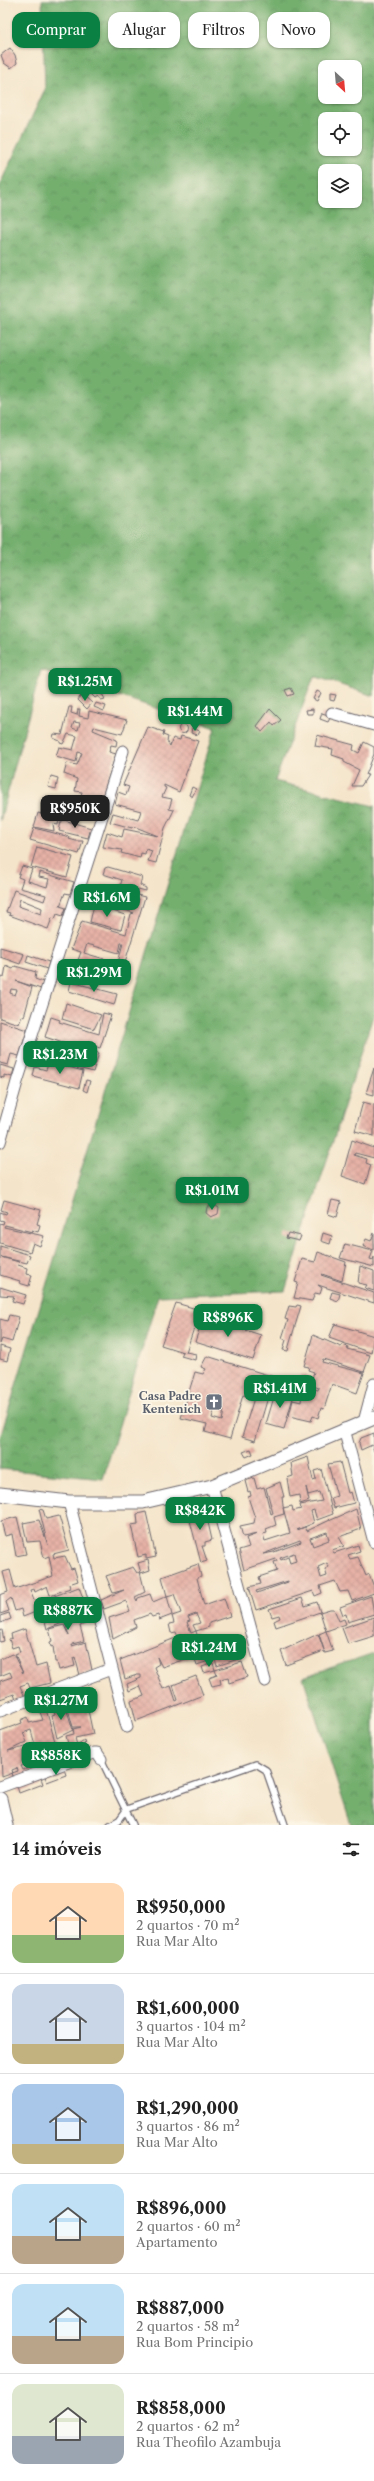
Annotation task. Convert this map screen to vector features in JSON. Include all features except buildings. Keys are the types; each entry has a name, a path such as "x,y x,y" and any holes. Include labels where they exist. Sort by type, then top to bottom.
{"street":[{"path":"332,713 374,725"},
{"path":"0,1142 123,751"},
{"path":"0,1494 69,1502 143,1502 212,1486 275,1461 344,1429 369,1420 374,1384"},
{"path":"344,1429 374,1542"},
{"path":"212,1486 265,1681"},
{"path":"69,1502 127,1727"},
{"path":"0,1711 111,1669"},
{"path":"0,1787 93,1753 97,1753 101,1759"},
{"path":"0,1800 6,1825"}],"lane":[{"path":"101,1759 127,1809 133,1825"},
{"path":"110,1825 119,1820 127,1809 256,1764 266,1770 285,1825"}],"green space":[{"path":"42,0 374,0 374,696 314,676 275,781 374,806 374,1013 285,1291 158,1296 103,1479 0,1469 0,1438 215,728 41,670 0,821 0,184 45,89 44,48 100,48 100,12 42,12"},
{"path":"374,1653 374,1825 351,1825 303,1677"}],"place":[{"name":"Casa Padre Kentenich","path":"214,1402"}]}
